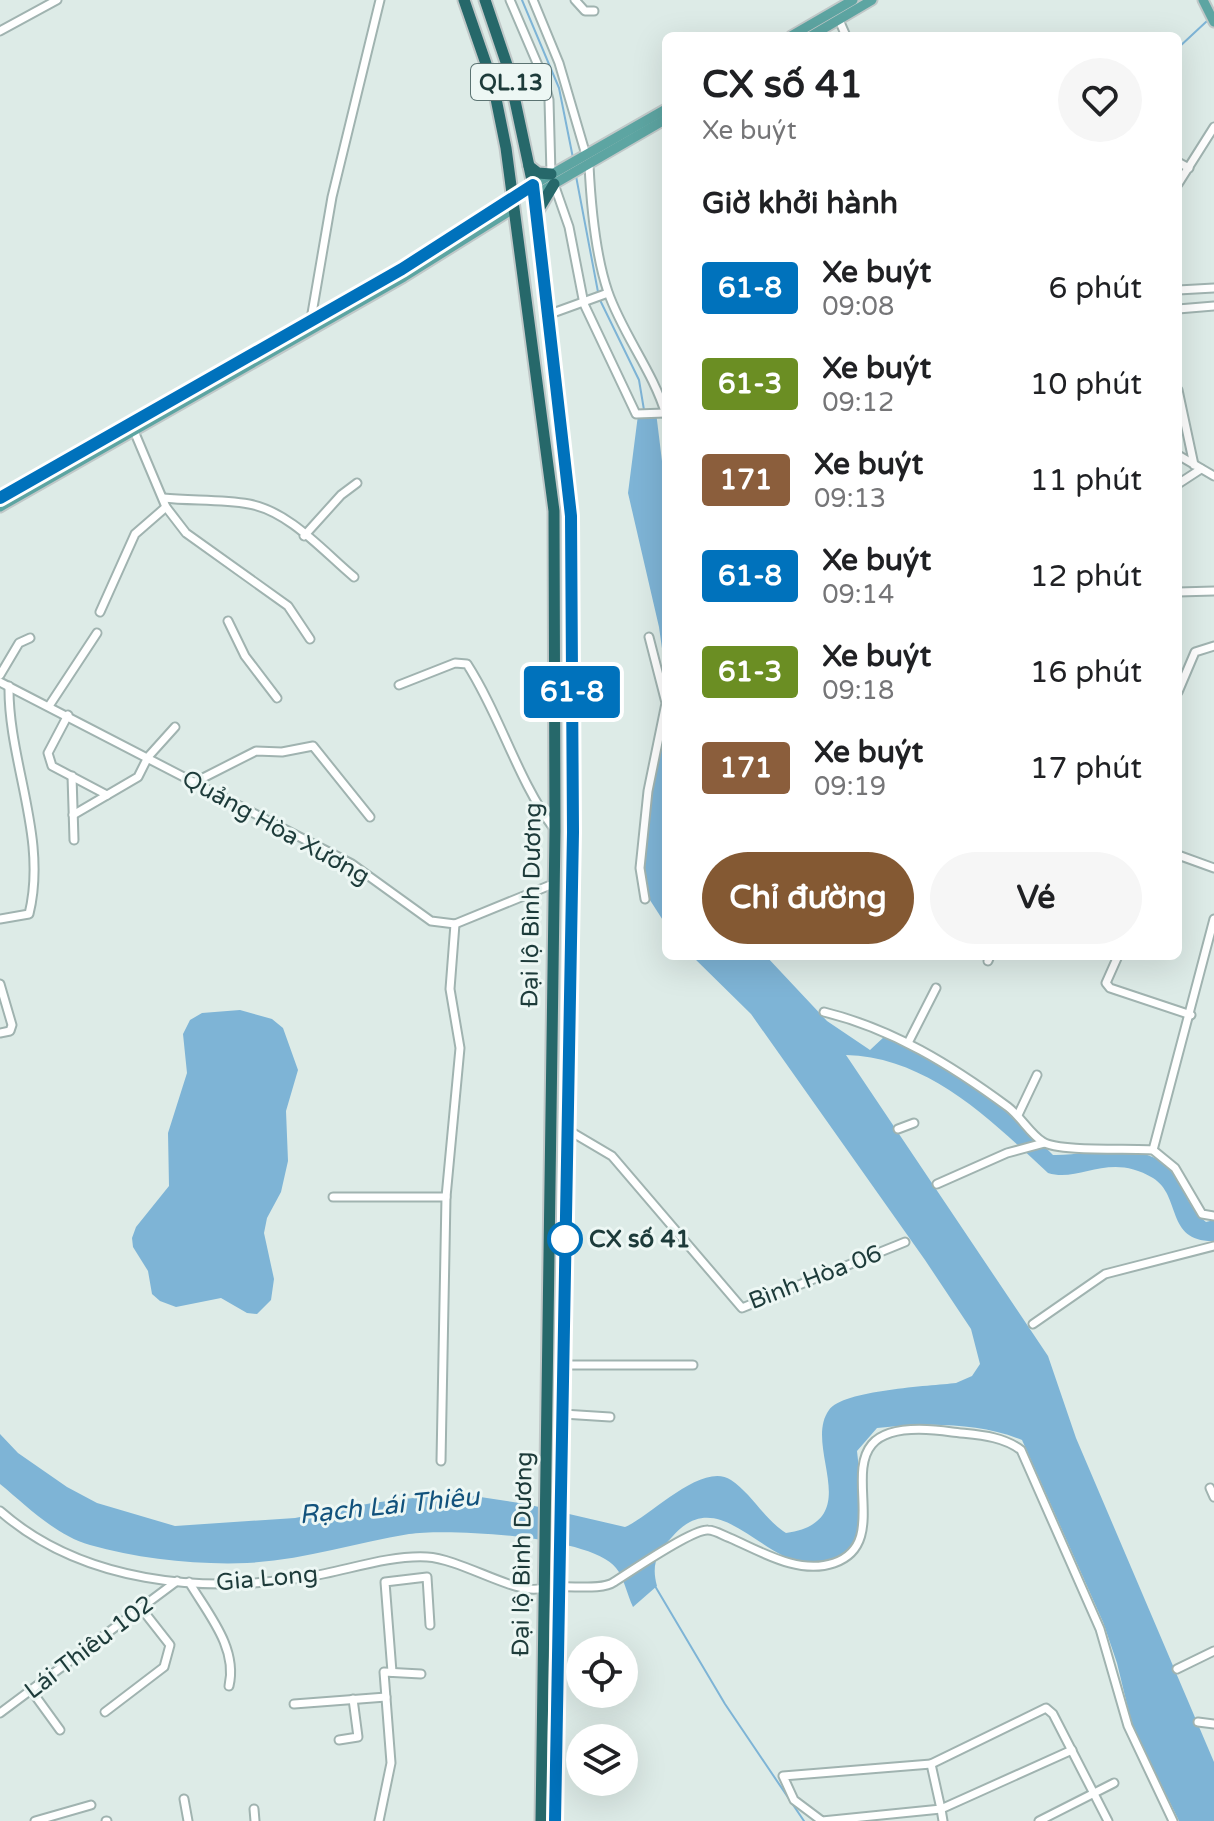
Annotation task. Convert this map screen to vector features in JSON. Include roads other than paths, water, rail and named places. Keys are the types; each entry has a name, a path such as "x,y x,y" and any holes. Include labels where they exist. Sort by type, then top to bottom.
{"highway":[{"name":"Đại lộ Bình Dương","path":"464,0 493,84 506,148 554,511 555,831 541,1821"},
{"name":"Đại lộ Bình Dương","path":"485,0 508,68 534,190 571,516 573,832 555,1821"},
{"path":"529,166 552,179 537,213"},
{"path":"512,203 534,190"},
{"path":"555,831 573,832"},
{"path":"549,1152 566,1151"},
{"path":"547,1306 564,1305"}],"main road":[{"path":"798,32 853,0"},
{"path":"815,32 838,10 872,0"},
{"path":"1203,0 1214,22"},
{"path":"588,160 662,112"},
{"path":"534,190 662,121"},
{"path":"0,498 309,326 512,203"},
{"path":"0,507 134,431 185,397"}],"street":[{"path":"0,31 57,0"},
{"path":"309,326 329,212 380,0"},
{"path":"510,0 543,77 549,100 552,179 569,227 584,304 636,414 662,415"},
{"path":"575,0 585,11 594,11"},
{"path":"536,1 559,63 588,160 608,293 654,381 662,404"},
{"path":"838,10 845,32"},
{"path":"1182,178 1214,127"},
{"path":"1182,164 1189,168"},
{"path":"1182,290 1214,288"},
{"path":"550,314 608,293"},
{"path":"1182,309 1214,306"},
{"path":"1182,406 1197,467"},
{"path":"134,431 166,507 186,533 288,606 310,639"},
{"path":"1182,458 1214,476"},
{"path":"1182,480 1197,467"},
{"path":"304,536 341,495 357,483"},
{"path":"163,498 250,504 276,514 354,577"},
{"path":"100,612 135,534 166,507"},
{"path":"1182,592 1214,591"},
{"path":"228,621 245,656 277,698"},
{"path":"49,706 97,633"},
{"path":"649,637 662,687"},
{"path":"0,675 19,643 30,638"},
{"path":"1182,683 1195,652 1214,646"},
{"path":"399,685 455,663 467,664 484,690 536,805 555,831"},
{"name":"Quảng Hòa Xương","path":"0,682 352,864 431,921 455,924"},
{"path":"0,919 29,914 33,896 31,818 8,721 9,686"},
{"path":"68,715 48,753 52,766 107,795"},
{"path":"645,899 640,868 648,791 662,723"},
{"path":"73,815 138,777 148,757 175,727"},
{"path":"195,782 256,751 282,752 313,746 370,817"},
{"path":"72,776 74,840"},
{"path":"1182,856 1214,868"},
{"path":"441,1461 446,1197 460,1048 450,989 455,924 553,884"},
{"path":"1153,1150 1214,919"},
{"path":"1116,960 1106,983 1110,988 1191,1015"},
{"path":"0,984 12,1025 10,1031 0,1033"},
{"path":"908,1043 936,988"},
{"path":"824,1012 931,1054 1018,1115 1044,1143"},
{"path":"1018,1115 1037,1075"},
{"path":"898,1129 914,1123"},
{"name":"Bình Hòa 06","path":"566,1129 612,1156 742,1308 903,1243"},
{"path":"937,1184 1007,1153 1044,1143 1082,1148 1153,1150 1175,1168 1202,1214 1214,1216"},
{"path":"333,1197 446,1197"},
{"path":"1033,1324 1105,1274 1214,1246"},
{"path":"563,1365 693,1365"},
{"path":"563,1414 610,1417"},
{"path":"560,1581 613,1584 617,1578 660,1556 691,1532 709,1530 793,1565 836,1563 856,1547 861,1534 865,1509 862,1458 867,1447 886,1434 915,1429 1008,1440 1021,1450 1100,1629 1128,1726 1173,1821"},
{"path":"1210,1488 1214,1497"},
{"name":"Gia Long","path":"0,1511 19,1529 62,1554 126,1574 177,1581 224,1584 288,1580 397,1559 425,1557 460,1562 522,1590 542,1583"},
{"path":"392,1672 385,1582 427,1577 430,1625"},
{"name":"Lái Thiêu 102","path":"0,1713 177,1581"},
{"path":"189,1582 225,1642 233,1671 229,1686"},
{"path":"105,1712 164,1667 170,1645 141,1608"},
{"path":"1177,1669 1214,1651"},
{"path":"379,1821 391,1763 384,1672 421,1674"},
{"path":"31,1690 60,1730"},
{"path":"294,1704 386,1697"},
{"path":"339,1740 358,1737 353,1699"},
{"path":"1072,1750 941,1809 822,1821 794,1800 783,1776 931,1764 1046,1708 1053,1714 1072,1750 1108,1821"},
{"path":"1198,1722 1214,1724"},
{"path":"931,1764 943,1821"},
{"path":"1039,1821 1114,1783"},
{"path":"184,1799 188,1821"},
{"path":"35,1821 91,1805"},
{"path":"254,1809 255,1821"}],"water":[{"path":"656,412 662,461 662,648 628,493 638,415"},
{"path":"662,747 662,919 648,897 643,868 651,790"},
{"name":"Rạch Lái Thiêu","path":"696,960 770,960 827,1021 870,1050 885,1036 931,1059 975,1087 1053,1155 1119,1151 1150,1156 1175,1176 1201,1218 1206,1222 1214,1220 1214,1241 1188,1234 1176,1217 1162,1186 1137,1170 1109,1167 1072,1174 1048,1173 981,1113 931,1079 876,1058 846,1055 1048,1356 1076,1438 1214,1762 1214,1821 1179,1821 1132,1725 1103,1622 1022,1440 1005,1434 951,1425 877,1428 857,1451 863,1506 854,1548 827,1562 809,1564 773,1550 723,1521 706,1518 689,1522 659,1554 655,1565 657,1586 633,1607 621,1576 602,1557 550,1542 485,1534 428,1532 268,1561 168,1560 109,1550 77,1540 42,1519 0,1484 0,1434 18,1453 67,1487 97,1503 175,1526 295,1518 372,1503 454,1493 526,1504 625,1527 691,1484 719,1476 738,1485 786,1533 810,1526 824,1514 829,1499 822,1443 823,1425 829,1410 837,1403 868,1393 956,1383 972,1376 980,1364 971,1329 751,1014"},
{"path":"240,1010 272,1019 283,1028 298,1070 286,1111 288,1161 281,1192 267,1218 264,1233 274,1279 271,1300 257,1314 247,1313 221,1298 176,1307 160,1301 152,1294 148,1271 133,1247 132,1238 136,1227 169,1186 168,1133 187,1073 183,1034 190,1020 202,1013"}],"waterway":[{"path":"522,0 559,88 573,158"},
{"path":"1182,44 1207,21"},
{"path":"576,176 598,292"},
{"path":"599,298 639,380 644,410"},
{"path":"655,1586 725,1704 804,1821"}],"place":[{"name":"CX số 41","path":"565,1239"}]}
